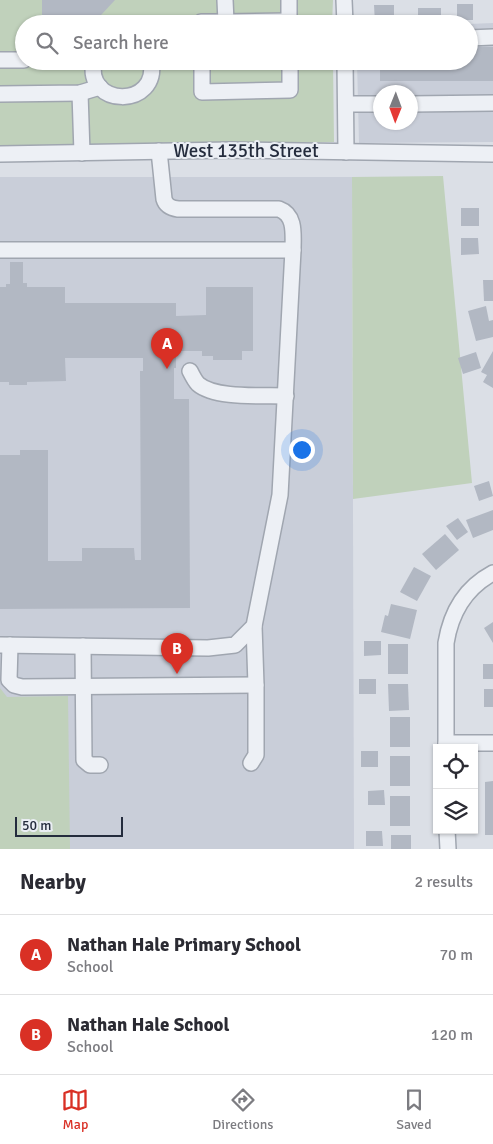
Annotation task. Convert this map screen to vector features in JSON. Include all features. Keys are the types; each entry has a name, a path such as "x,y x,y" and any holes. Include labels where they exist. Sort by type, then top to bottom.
{"street":[{"path":"225,0 226,15"},
{"path":"289,0 289,15"},
{"path":"344,0 345,15"},
{"path":"478,38 493,37"},
{"path":"0,60 15,60"},
{"path":"94,70 96,81 100,87 120,98 135,95 142,91 151,78 152,70"},
{"path":"202,70 202,92 290,90 290,70"},
{"path":"345,70 346,152"},
{"path":"0,94 80,94 100,87"},
{"path":"80,94 82,153"},
{"path":"418,104 493,103"},
{"path":"346,104 373,104"},
{"name":"West 135th Street","path":"0,154 231,150 493,154"},
{"path":"159,151 164,199 167,206 178,210 279,209 289,215 292,222 294,250 280,496 254,626 256,755 251,763"},
{"path":"0,250 294,250"},
{"path":"190,371 198,384 217,393 286,396"},
{"path":"446,744 446,643 448,633 452,619 465,596 479,581 493,573"},
{"path":"254,626 235,645 208,648 5,645 9,680 14,685 22,687 256,685"},
{"path":"83,646 84,760 90,765 100,765"},
{"path":"477,744 493,743"},
{"path":"447,834 448,849"}],"shaded area":[{"path":"493,23 493,142 359,143 357,70 478,70 478,24"},
{"path":"0,177 352,177 354,849 0,849"}],"green space":[{"path":"0,0 333,0 332,15 15,15 15,70 333,70 334,142 0,147"},
{"path":"443,176 472,483 353,499 352,177"},
{"path":"0,688 7,697 68,696 70,849 0,849"}],"building":[{"path":"42,0 115,0 101,15 42,15"},
{"path":"457,4 473,4 473,15 457,15"},
{"path":"374,5 394,5 394,15 375,15"},
{"path":"418,8 441,8 441,15 418,15"},
{"path":"478,47 493,47 493,81 380,81 380,70 478,70"},
{"path":"461,208 479,208 479,226 461,226"},
{"path":"461,238 478,238 479,254 461,255"},
{"path":"10,262 23,262 23,283 27,283 27,287 65,287 65,303 176,303 176,316 206,315 206,287 253,287 253,351 242,351 242,360 213,360 213,356 202,356 202,351 176,351 174,399 189,399 190,608 0,609 0,455 20,455 20,450 48,450 48,561 82,561 82,548 134,548 135,560 141,560 140,371 143,371 143,358 65,358 66,381 27,382 27,385 9,385 9,382 0,382 0,287 6,287 6,284 10,284"},
{"path":"483,280 493,280 493,301 484,301"},
{"path":"486,306 489,321 493,320 493,337 476,341 468,311"},
{"path":"493,351 493,388 483,382 487,375 481,372"},
{"path":"476,352 481,368 463,374 458,358"},
{"path":"489,481 493,496 479,501 474,486"},
{"path":"493,510 493,530 473,538 466,520"},
{"path":"458,518 468,532 457,540 446,526"},
{"path":"445,534 459,550 436,570 422,554"},
{"path":"414,567 431,576 417,601 400,592"},
{"path":"391,604 417,610 410,639 381,632 385,615 388,616"},
{"path":"493,622 493,643 484,628"},
{"path":"364,641 381,641 381,655 364,656"},
{"path":"388,644 408,644 408,674 388,674"},
{"path":"483,664 493,664 493,679 483,679"},
{"path":"359,679 376,679 376,694 359,694"},
{"path":"388,684 408,684 409,710 389,711"},
{"path":"484,689 493,689 493,707 484,707"},
{"path":"390,717 410,717 410,747 390,747"},
{"path":"361,751 378,751 378,767 361,767"},
{"path":"390,756 410,756 410,786 390,786"},
{"path":"493,781 493,835 485,835 485,782"},
{"path":"384,790 385,805 368,805 368,791"},
{"path":"390,796 410,796 410,826 390,826"},
{"path":"366,831 382,831 383,846 366,846"},
{"path":"391,835 411,835 411,849 391,849"}],"place":[{"name":"Nathan Hale Primary School","path":"167,369"},
{"name":"Nathan Hale School","path":"177,674"}]}
